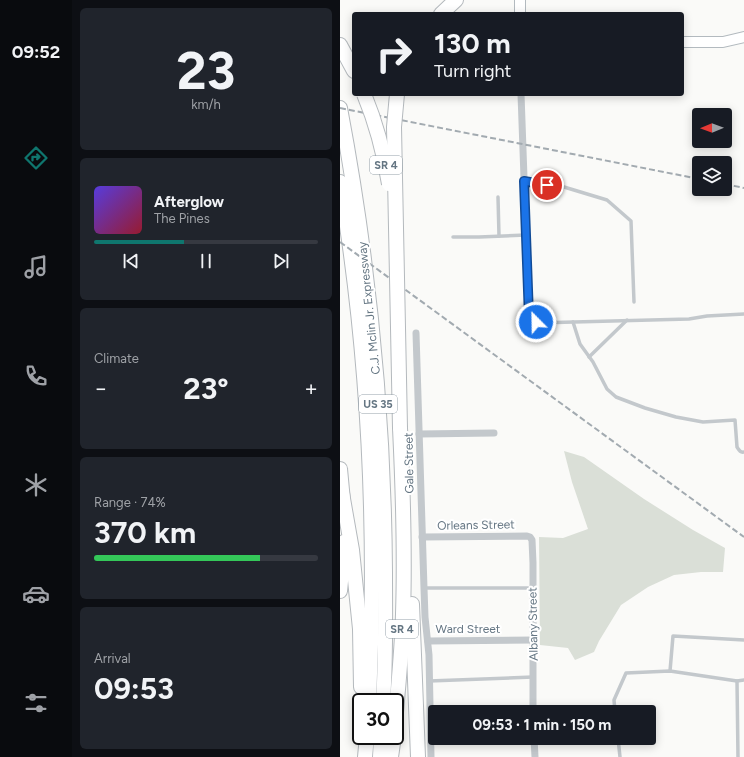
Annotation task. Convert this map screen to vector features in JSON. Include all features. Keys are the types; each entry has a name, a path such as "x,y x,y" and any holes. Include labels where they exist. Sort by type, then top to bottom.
{"highway":[{"path":"340,45 352,67"},
{"name":"SR 4","path":"365,96 378,133 384,156 396,238 404,534 403,614 398,693"},
{"path":"396,238 394,127 397,96"},
{"name":"C.J. Mclin Jr. Expressway","path":"340,108 353,179 361,236 377,379 385,533 383,693"},
{"name":"C.J. Mclin Jr. Expressway","path":"340,182 354,280 366,403 372,582 369,693"},
{"path":"340,469 344,552 340,591"},
{"path":"342,492 352,550 360,629 362,693"},
{"path":"404,534 411,576 418,757"},
{"path":"363,745 364,757"},
{"path":"364,757 366,745"},
{"path":"380,757 381,745"},
{"path":"391,757 393,745"}],"street":[{"path":"520,0 520,12"},
{"path":"684,42 724,42 744,37"},
{"path":"522,96 529,317 532,322 536,322"},
{"name":"Gale Street","path":"416,333 424,591"},
{"path":"419,434 494,433"},
{"name":"Orleans Street","path":"422,537 530,537"},
{"name":"Albany Street","path":"530,537 532,540 534,705"},
{"name":"Ward Street","path":"424,591 428,641 533,640"},
{"path":"428,641 430,705"},
{"path":"431,757 432,745"},
{"path":"534,745 535,757"}],"lane":[{"path":"524,181 564,188 607,200 631,221 634,302"},
{"path":"498,197 498,236"},
{"path":"453,237 526,235"},
{"path":"536,322 689,319 707,316 744,314"},
{"path":"589,357 627,320"},
{"path":"573,322 580,344 593,362 607,389 616,397 645,408 676,417 703,422 736,420 737,447 739,450 744,452"},
{"path":"424,591 533,588"},
{"path":"670,672 673,636 744,640"},
{"path":"614,705 614,700 626,673 670,672 737,681 744,680"},
{"path":"429,681 534,677"},
{"path":"737,681 738,757"},
{"path":"619,745 620,757"}],"shaded area":[{"path":"564,451 584,457 644,499 725,548 723,572 701,572 674,575 648,587 621,605 594,652 575,660 568,648 540,645 539,537 563,538 588,529 572,482"}],"railway":[{"path":"340,108 692,178"},
{"path":"732,185 744,188"},
{"path":"340,242 744,537"}],"route":[{"path":"536,322 532,322 529,317 524,181 547,185"}]}
